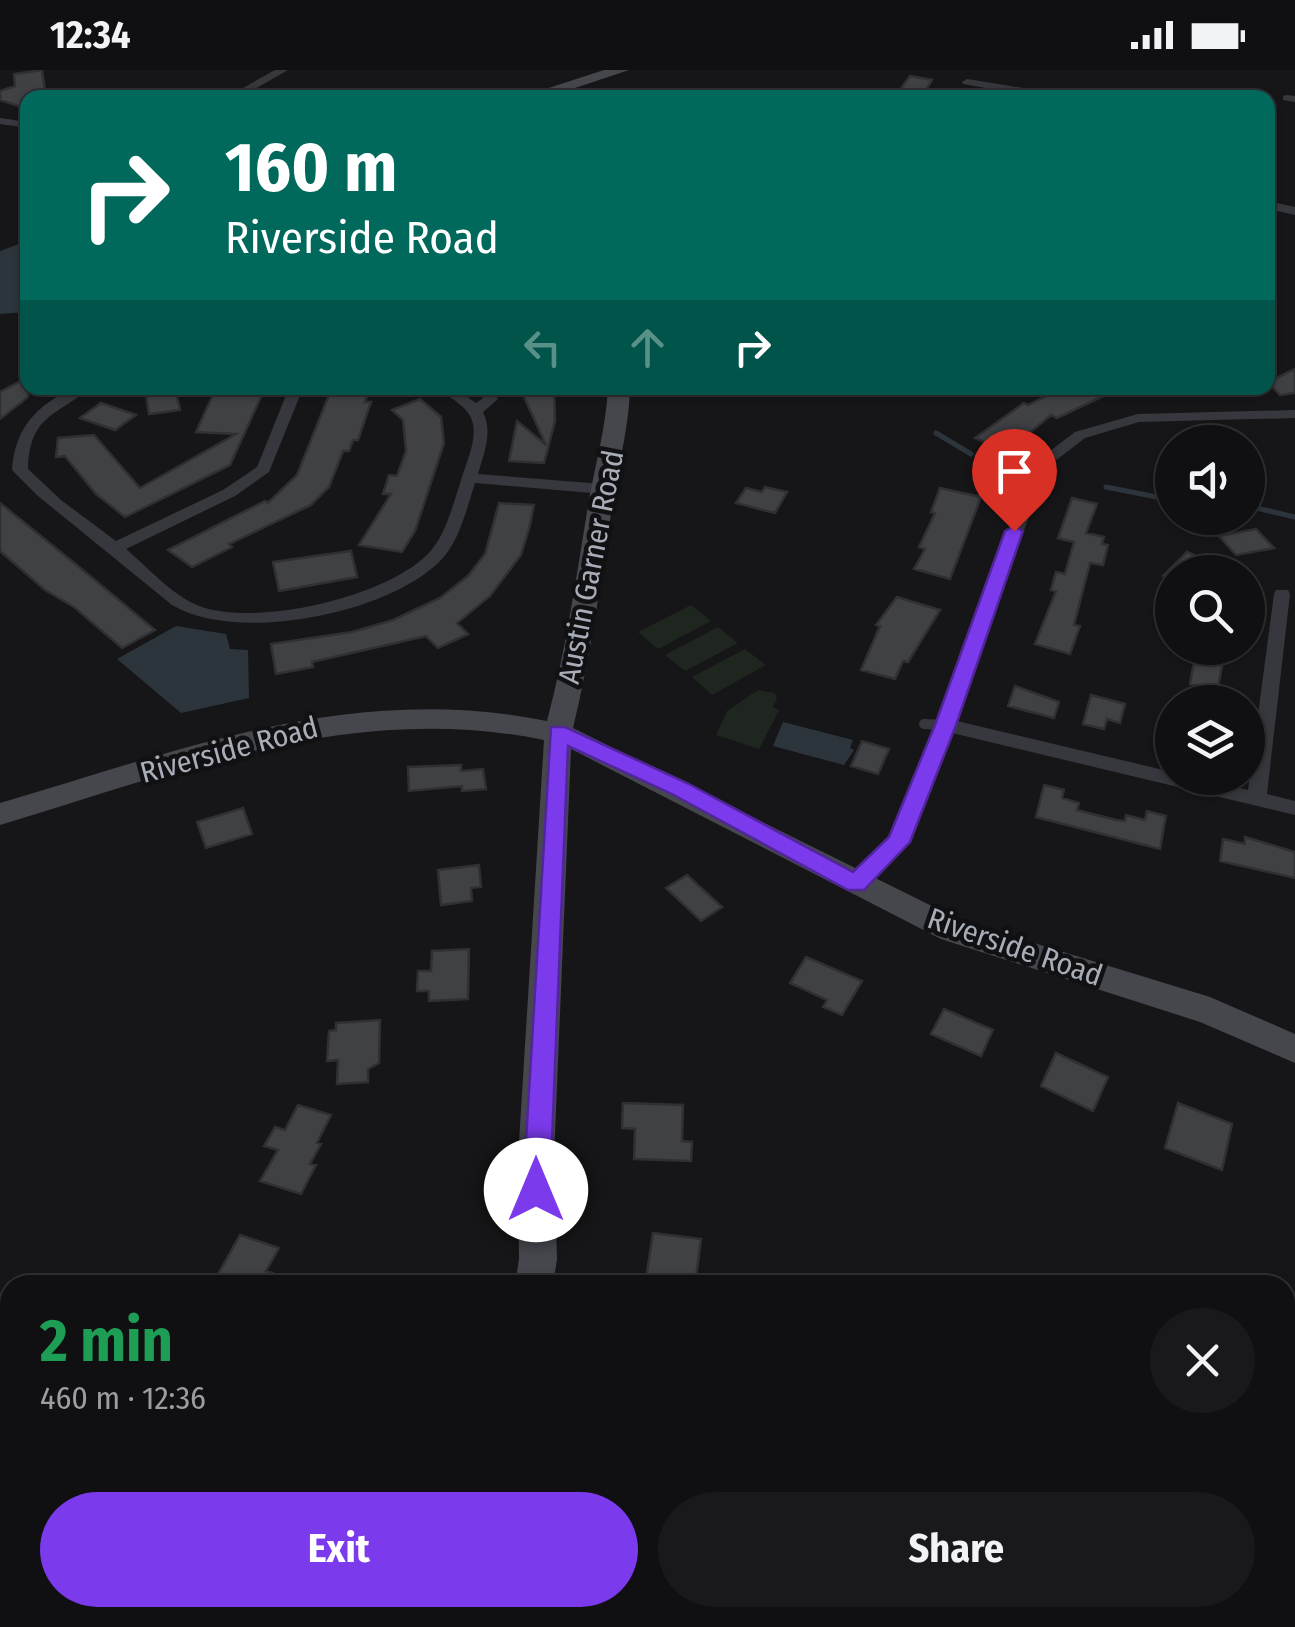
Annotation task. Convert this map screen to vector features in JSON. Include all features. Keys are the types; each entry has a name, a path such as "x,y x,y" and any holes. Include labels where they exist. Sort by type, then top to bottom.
{"street":[{"path":"245,90 283,70"},
{"path":"553,90 621,70"},
{"path":"970,76 1031,90"},
{"path":"1277,207 1295,212"},
{"path":"72,395 33,421 19,442 20,470 46,498 200,612 246,616 350,602 396,584 438,554 470,478 481,426 475,411 455,395"},
{"path":"115,548 229,493 264,469 293,395"},
{"path":"475,411 490,400 488,395"},
{"name":"Austin Garner Road","path":"536,1275 536,1158 558,733 578,650 604,489 618,432 619,395"},
{"path":"856,884 898,842 946,725 1039,466 1080,435 1138,418 1295,414"},
{"path":"470,478 604,489"},
{"path":"1256,798 1282,594"},
{"name":"Riverside Road","path":"0,814 320,724 412,715 503,722 558,733 680,788 856,884 952,930 1210,1011 1295,1049"},
{"path":"946,725 1295,808"}],"lane":[{"path":"924,724 946,725"}],"shaded area":[{"path":"20,244 20,313 0,314 0,251"},
{"path":"691,605 711,621 658,649 638,632"},
{"path":"176,626 226,634 230,649 248,650 249,698 181,713 117,659"},
{"path":"718,627 738,643 685,671 665,655"},
{"path":"745,649 766,665 712,695 692,677"},
{"path":"758,690 775,693 773,707 779,710 759,749 716,735 727,711"},
{"path":"783,722 853,740 850,748 854,750 844,765 773,746"}],"building":[{"path":"42,70 45,90 20,90 20,106 0,100 0,91 15,86 14,74"},
{"path":"910,76 932,80 926,90 900,90"},
{"path":"1295,369 1295,393 1280,395 1275,390 1275,379"},
{"path":"20,381 20,395 28,397 0,419 0,392"},
{"path":"146,395 177,395 180,410 149,414"},
{"path":"213,395 262,395 230,465 125,517 96,494 65,456 56,457 58,438 94,435 140,488 236,434 196,432"},
{"path":"329,395 368,395 365,402 371,402 358,440 353,440 349,451 343,451 329,487 311,505 229,544 232,547 192,567 168,550 265,501 268,503 297,475"},
{"path":"523,395 554,395 555,421 544,463 509,461 517,421 546,445"},
{"path":"1048,395 1105,395 1057,418 1051,415 1016,444 1006,439 996,447 975,438 1024,403 1028,405"},
{"path":"420,399 441,417 444,443 415,531 402,552 359,545 391,494 383,494 389,475 397,476 406,451 403,420 392,410"},
{"path":"101,403 136,415 115,430 80,418"},
{"path":"765,487 787,492 775,513 736,503 746,488 762,492"},
{"path":"940,488 981,497 950,579 914,569 925,549 919,547 935,513 931,512"},
{"path":"1072,498 1097,504 1086,533 1104,537 1102,544 1108,545 1103,565 1090,563 1074,625 1080,626 1070,654 1035,644 1056,591 1051,590 1056,572 1065,574 1074,542 1058,538"},
{"path":"0,503 155,630 122,648 74,607 45,590 0,551"},
{"path":"499,503 534,505 530,525 521,555 490,596 457,623 468,634 438,648 426,636 276,674 271,644 352,632 393,620 440,598 468,576 485,554"},
{"path":"1262,535 1274,548 1236,555 1219,536"},
{"path":"351,551 357,577 279,591 273,562"},
{"path":"897,597 940,610 908,662 903,661 895,679 861,670 880,626 876,625"},
{"path":"1193,665 1222,665 1218,685 1190,684"},
{"path":"1015,686 1059,702 1054,718 1008,706"},
{"path":"1091,695 1125,704 1120,723 1107,719 1104,729 1083,724"},
{"path":"862,741 889,749 878,774 851,766"},
{"path":"461,765 461,771 483,769 486,789 462,791 462,786 409,791 408,767"},
{"path":"1044,785 1064,790 1062,798 1079,803 1077,810 1116,820 1125,821 1126,815 1145,820 1147,811 1166,816 1160,849 1036,817"},
{"path":"243,808 252,834 206,848 197,822"},
{"path":"1245,837 1295,852 1295,878 1220,861 1223,839 1245,844"},
{"path":"479,865 481,887 471,888 472,901 441,905 438,870"},
{"path":"687,875 722,907 701,921 666,888"},
{"path":"469,949 468,999 429,1001 429,991 417,991 418,971 431,971 432,951"},
{"path":"806,957 862,981 842,1015 823,1007 827,1000 790,983"},
{"path":"944,1009 993,1030 981,1056 931,1034"},
{"path":"380,1020 379,1063 368,1069 368,1082 337,1084 338,1060 327,1061 329,1031 336,1030 336,1023"},
{"path":"1056,1053 1108,1077 1093,1111 1041,1086"},
{"path":"623,1103 683,1105 682,1141 692,1142 691,1161 634,1159 635,1129 622,1128"},
{"path":"1178,1103 1232,1124 1222,1170 1165,1148"},
{"path":"298,1105 331,1115 310,1164 316,1165 301,1194 260,1181 278,1150 264,1146 275,1127 285,1130"},
{"path":"653,1233 701,1239 696,1275 647,1275"},
{"path":"240,1235 279,1248 266,1271 278,1275 218,1275"}],"waterway":[{"path":"936,433 971,454"},
{"path":"1106,487 1155,497"},
{"path":"1265,510 1295,517"}],"route":[{"path":"536,1190 558,733 680,788 856,884 898,842 946,725 1014,531"}]}
